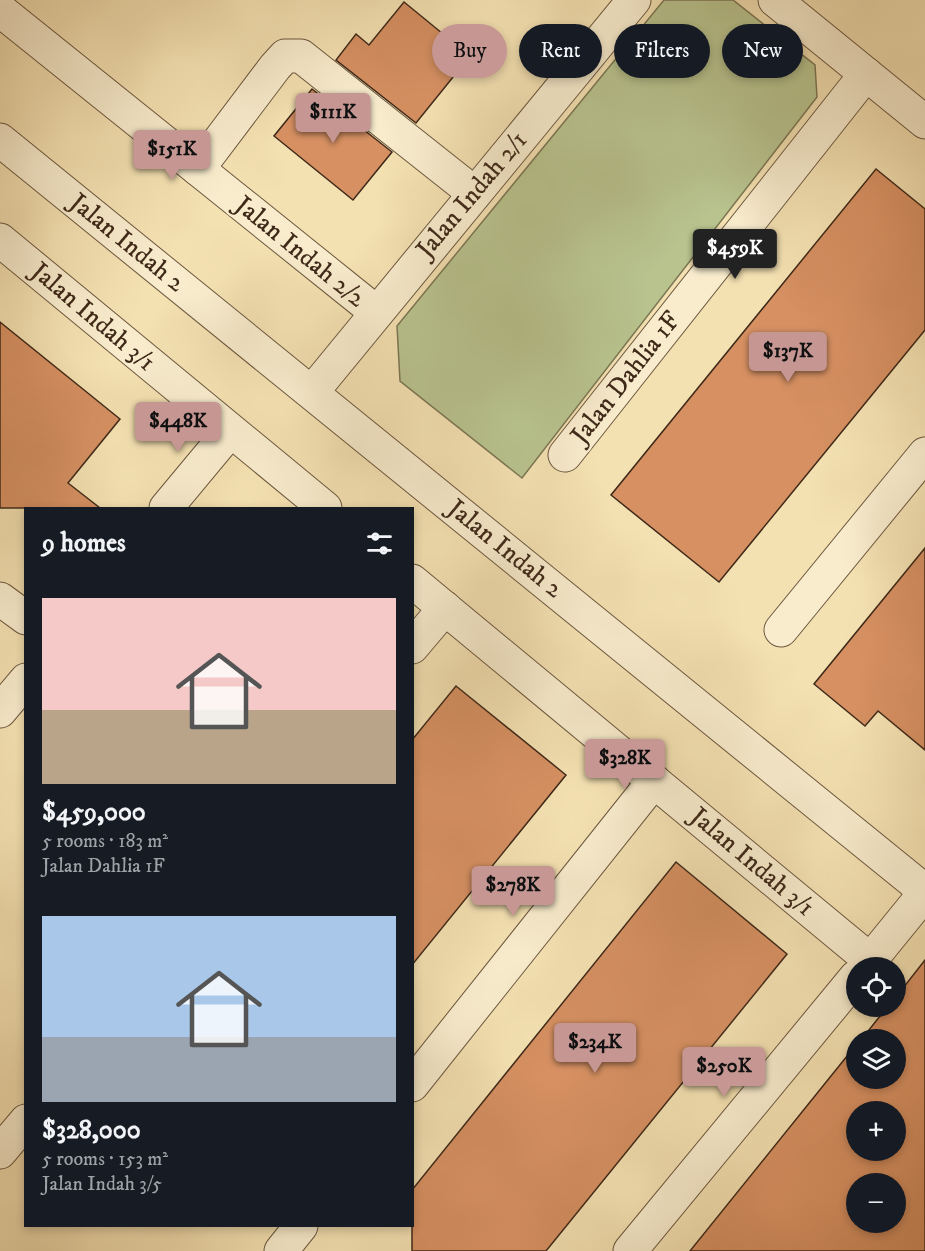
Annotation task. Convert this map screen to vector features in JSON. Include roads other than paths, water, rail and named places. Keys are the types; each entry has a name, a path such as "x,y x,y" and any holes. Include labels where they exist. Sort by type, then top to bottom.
{"street":[{"name":"Jalan Indah 2/1","path":"312,392 634,0"},
{"path":"775,0 925,123"},
{"name":"Jalan Indah 2/2","path":"0,10 376,312"},
{"path":"198,169 285,56 301,56 474,193"},
{"name":"Jalan Dahlia 1F","path":"565,455 866,74"},
{"name":"Jalan Indah 2","path":"0,140 925,892"},
{"name":"Jalan Indah 3/1","path":"0,240 324,507"},
{"path":"167,507 230,431"},
{"path":"782,630 925,454"},
{"name":"Jalan Indah 3/1","path":"414,583 654,781 852,957"},
{"path":"0,599 24,617"},
{"path":"414,645 445,608"},
{"path":"0,711 24,682"},
{"path":"414,1082 654,781"},
{"path":"873,957 925,892"},
{"path":"630,1251 846,990"},
{"path":"0,1152 24,1123"},
{"path":"281,1251 300,1227"}]}
